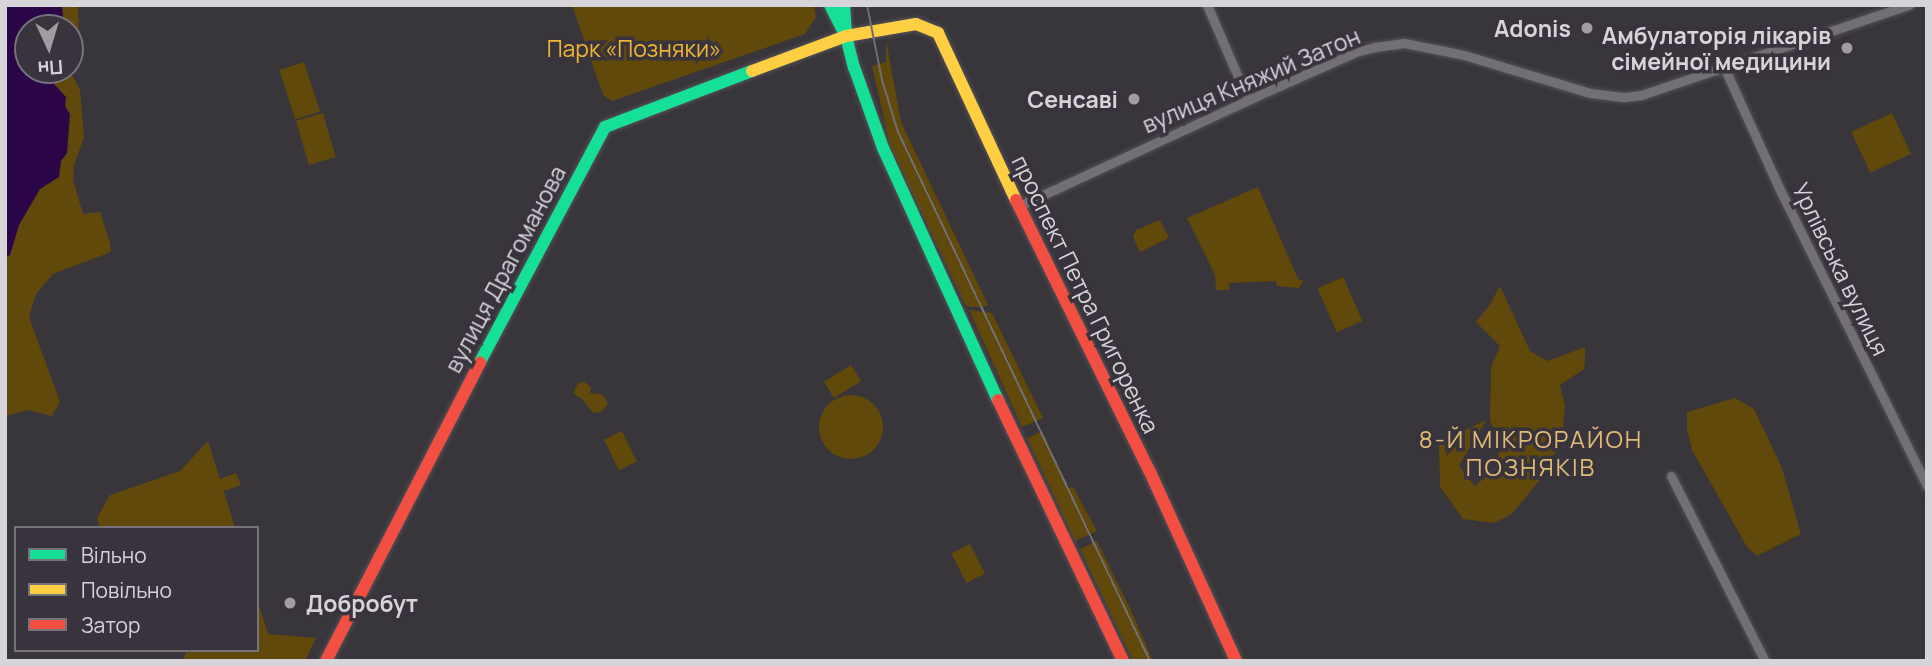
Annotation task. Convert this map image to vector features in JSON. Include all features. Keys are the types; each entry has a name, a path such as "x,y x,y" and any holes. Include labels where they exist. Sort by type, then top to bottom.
{"main road":[{"path":"830,5 846,36 878,135 920,233 1123,661"},
{"path":"844,5 846,36"},
{"name":"проспект Петра Григоренка","path":"846,36 916,24 938,33 1019,206 1150,472 1236,661"},
{"name":"вулиця Драгоманова","path":"326,661 527,270 605,127 846,36"}],"street":[{"path":"1207,5 1248,100"},
{"name":"вулиця Княжий Затон","path":"1019,206 1356,52 1404,43 1464,55 1610,97 1641,95 1909,5"},
{"name":"Урлівська вулиця","path":"1724,67 1780,190 1927,486"},
{"path":"1671,476 1765,661"}],"green space":[{"path":"5,5 78,5 78,14 14,14 14,84 77,84 80,90 84,138 74,165 73,180 83,214 100,212 111,252 53,274 36,294 29,317 60,402 52,416 28,410 5,416"},
{"name":"Парк «Позняки»","path":"572,5 814,5 816,17 805,34 612,101 603,95"},
{"path":"886,40 901,122 988,305 983,307 969,307 965,304 890,146 872,66 886,62"},
{"path":"304,62 320,111 295,119 279,70"},
{"path":"323,113 336,157 309,165 296,121"},
{"path":"1892,113 1911,154 1870,173 1851,132"},
{"path":"1258,187 1298,279 1304,281 1299,288 1277,286 1276,281 1229,283 1229,290 1216,290 1215,275 1187,218"},
{"path":"1160,220 1169,238 1140,252 1133,237 1136,230"},
{"path":"1343,277 1363,321 1337,332 1317,288"},
{"path":"1500,286 1530,351 1548,361 1585,347 1585,360 1584,369 1560,385 1565,406 1562,437 1548,470 1512,514 1494,523 1463,519 1440,487 1439,443 1486,420 1459,466 1475,486 1498,466 1499,443 1490,420 1491,367 1500,346 1476,322"},
{"path":"969,310 992,313 1043,418 1022,427"},
{"path":"851,365 861,381 834,398 824,382"},
{"path":"584,382 591,387 590,393 601,394 605,398 608,404 601,412 593,413 582,399 573,393 578,383"},
{"path":"851,395 863,397 874,404 881,415 881,439 874,450 863,457 851,459 839,457 828,450 821,439 819,427 821,415 828,404 839,397"},
{"path":"1735,398 1754,409 1782,468 1801,534 1757,556 1747,547 1692,450 1687,429 1687,412"},
{"path":"622,431 637,462 619,470 604,440"},
{"path":"1042,431 1069,488 1073,487 1097,531 1075,541 1027,438"},
{"path":"208,441 220,479 236,473 241,485 225,491 223,488 234,526 99,526 97,518 110,495 180,471"},
{"path":"1097,541 1153,661 1133,661 1080,549"},
{"path":"970,544 985,573 966,583 951,554"},
{"path":"259,605 268,634 316,638 305,661 182,661 186,652 259,652"}],"shaded area":[{"path":"5,5 62,5 63,14 14,14 14,84 54,84 66,97 65,106 70,114 67,153 61,161 59,177 40,189 19,225 10,255 5,258"}],"tram line":[{"path":"867,5 882,80 898,132 1150,661"}],"traffic: fast":[{"path":"830,5 844,32"},
{"path":"844,5 846,36 854,67 883,148 998,400"},
{"path":"480,362 605,127 752,71"}],"traffic: slow":[{"path":"752,71 846,36 916,24 938,33 1016,200"}],"traffic: jam":[{"path":"1016,200 1150,472 1236,661"},
{"path":"326,661 480,362"},
{"path":"998,400 1123,661"}],"place":[{"name":"Adonis","path":"1587,28"},
{"name":"Амбулаторія лікарів сімейної медицини","path":"1847,48"},
{"name":"Сенсаві","path":"1134,99"},
{"name":"Добробут","path":"290,603"}],"district":[{"name":"8-Й МІКРОРАЙОН ПОЗНЯКІВ","path":"1531,453"}]}
